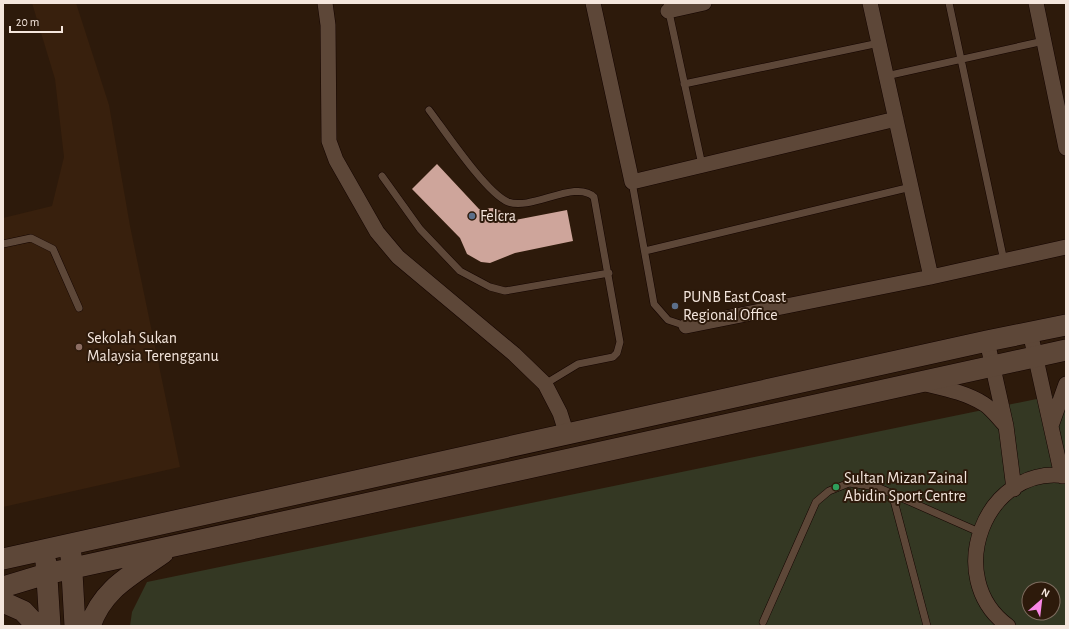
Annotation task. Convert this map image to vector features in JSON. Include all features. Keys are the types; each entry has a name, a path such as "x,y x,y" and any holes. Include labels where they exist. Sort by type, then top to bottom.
{"main road":[{"path":"3,559 987,341 1066,325"},
{"path":"3,587 46,574 71,570 1066,350"},
{"path":"71,545 71,570 76,626"},
{"path":"90,626 97,607 115,586 170,548"},
{"path":"45,549 50,626"},
{"path":"3,602 23,611 37,626"}],"street":[{"path":"325,3 328,25 329,141 336,160 377,232 398,257 514,354 544,384 560,413 567,435"},
{"path":"593,3 632,182 896,119"},
{"path":"667,7 704,3"},
{"path":"870,3 931,277"},
{"path":"1036,3 1066,148"},
{"path":"686,326 931,277 1066,247"},
{"path":"1003,624 986,602 977,580 975,556 979,532 987,516 995,506 1014,489 1037,479 1064,476 1051,428 1030,332"},
{"path":"987,341 1006,426 1014,489"},
{"path":"920,383 957,392 985,404 1006,426"},
{"path":"1051,428 1066,384"}],"lane":[{"path":"949,3 1004,261"},
{"path":"667,7 702,165"},
{"path":"886,76 1044,41"},
{"path":"684,84 879,43"},
{"path":"428,110 489,188 507,201 517,205 579,191 589,192 594,197 620,342 617,352 613,357 578,364 544,384"},
{"path":"382,176 420,229 460,271 490,287 505,291 608,273"},
{"path":"632,182 654,304 668,320 686,326"},
{"path":"645,251 911,186"},
{"path":"3,244 31,238 52,249 79,308"},
{"path":"763,622 816,502 829,491 849,482 877,487 979,532"},
{"path":"892,493 927,626"}],"shaded area":[{"name":"Sekolah Sukan Malaysia Terengganu","path":"32,3 76,3 109,105 130,226 180,467 3,507 3,218 52,206 64,157 55,79"}],"green space":[{"name":"Sultan Mizan Zainal Abidin Sport Centre","path":"1066,393 1066,626 130,626 132,612 147,582"}],"building":[{"name":"Felcra","path":"437,164 479,209 493,208 501,211 510,221 567,210 573,241 515,253 490,263 481,262 467,254 460,238 412,189"}],"place":[{"name":"Felcra","path":"472,216"},
{"name":"PUNB East Coast Regional Office","path":"675,306"},
{"name":"Sekolah Sukan Malaysia Terengganu","path":"79,347"},
{"name":"Sultan Mizan Zainal Abidin Sport Centre","path":"836,487"}]}
